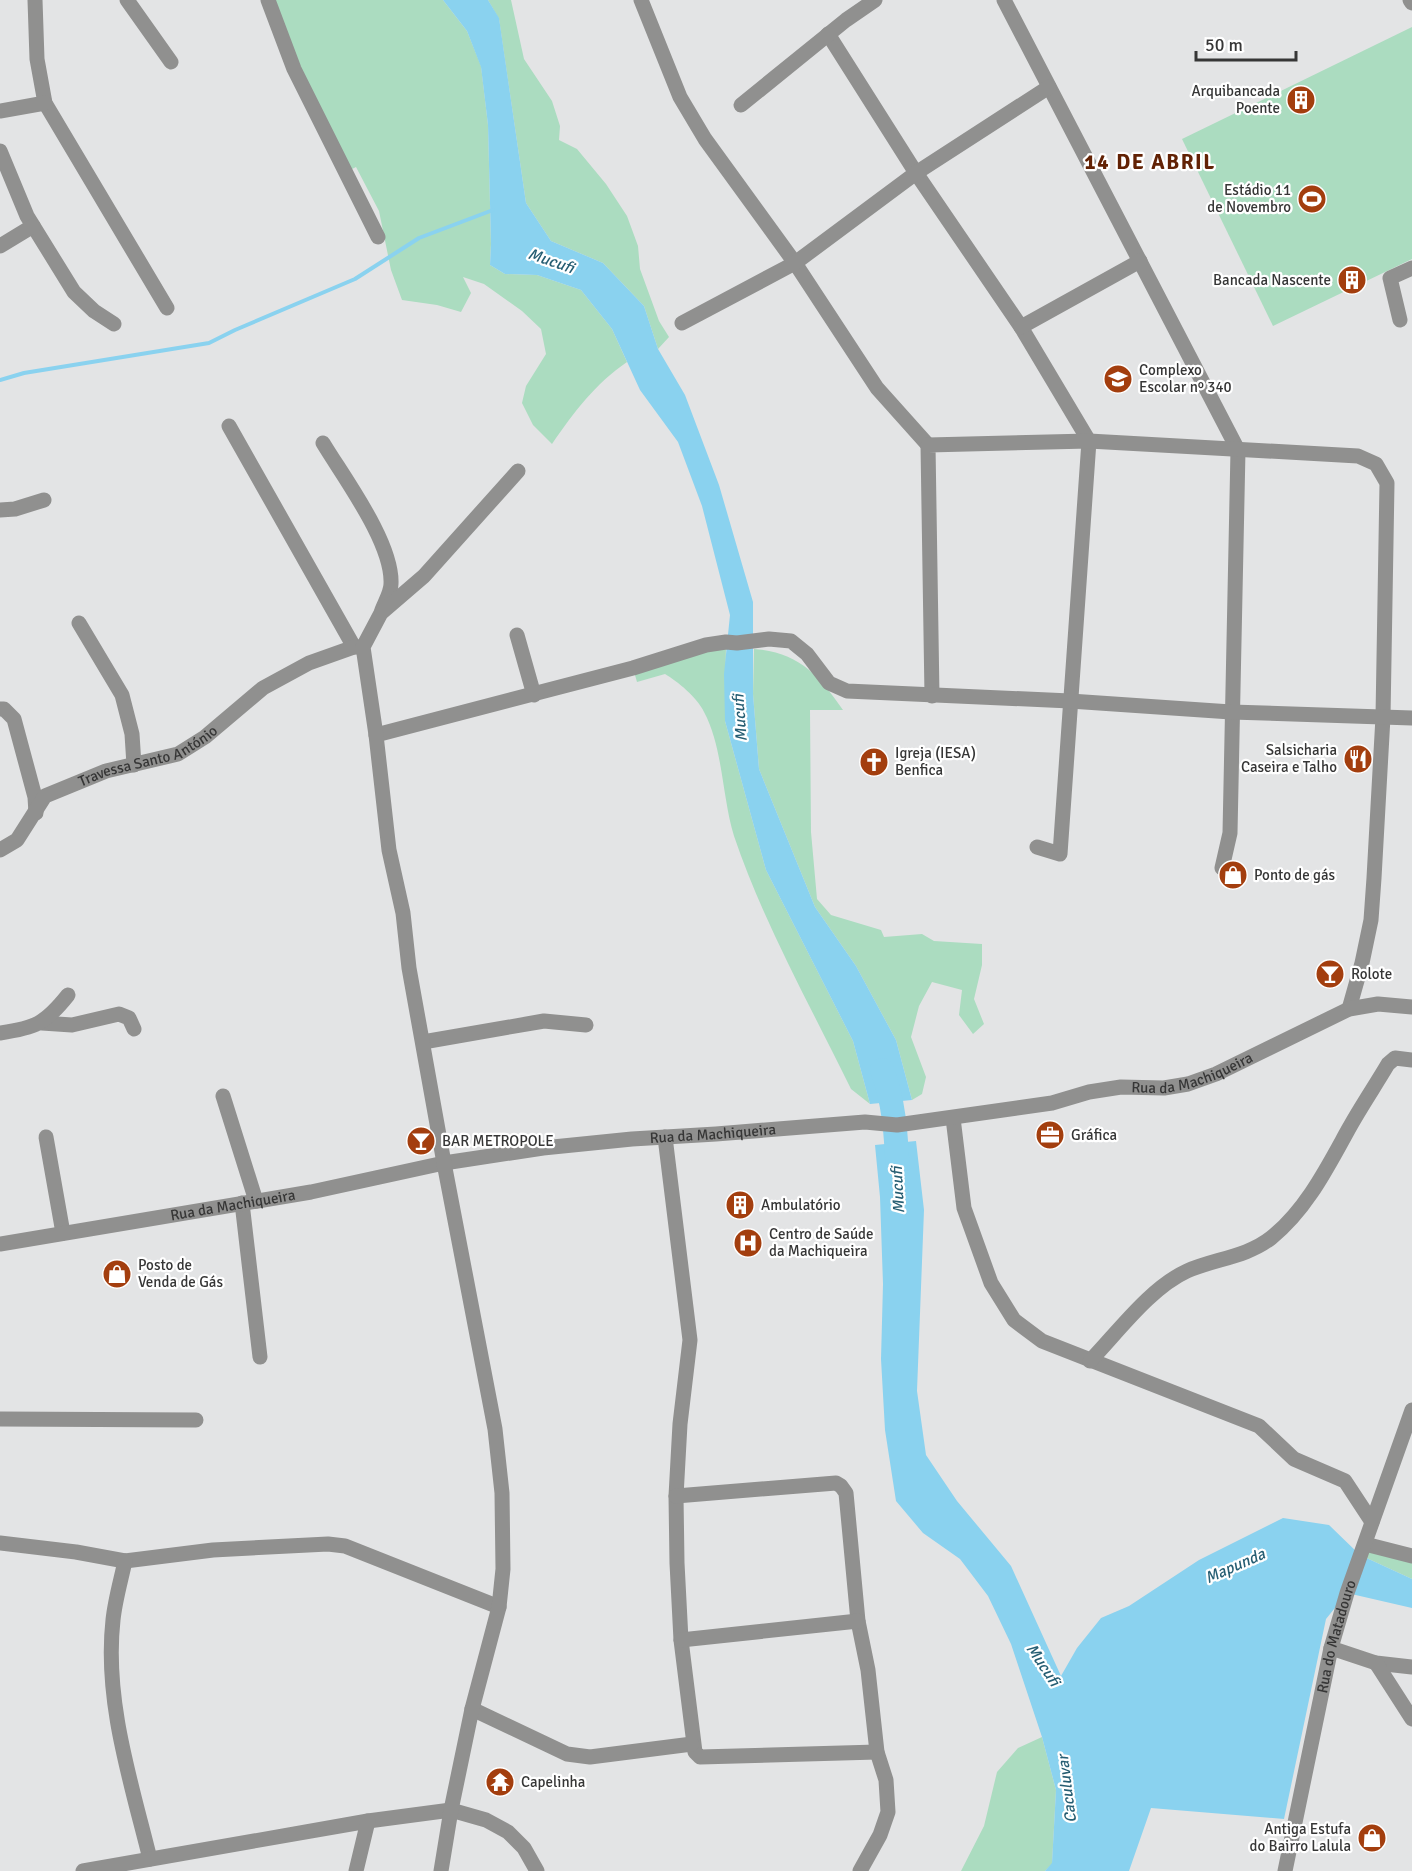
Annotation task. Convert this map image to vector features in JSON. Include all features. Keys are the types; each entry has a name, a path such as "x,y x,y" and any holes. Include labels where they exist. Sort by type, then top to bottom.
{"street":[{"path":"128,0 171,62"},
{"path":"268,0 294,69 378,237"},
{"path":"641,0 680,97 705,139 795,263 877,388 928,445 932,696"},
{"path":"741,105 828,34 875,0"},
{"path":"1004,0 1238,450 1230,833 1222,868"},
{"path":"38,1 37,59 45,103 167,308"},
{"path":"828,34 916,174 1021,327 1089,441 1060,854 1037,847"},
{"path":"682,323 795,263 916,174 1049,87"},
{"path":"0,111 45,103"},
{"path":"0,151 16,193 33,226 74,291 94,311 114,324"},
{"path":"0,246 33,226"},
{"path":"1021,327 1140,261"},
{"path":"1400,320 1390,278 1412,268"},
{"path":"229,426 358,647 376,735 389,850 403,913 409,968 495,1429 503,1522 503,1569 499,1607 472,1709 441,1871"},
{"path":"928,445 1089,441 1358,456 1376,464 1388,483 1383,717 1371,920 1362,963 1348,1009"},
{"path":"322,443 379,536 388,558 391,586 381,613 358,647"},
{"path":"381,613 424,576 518,471"},
{"path":"0,510 44,500"},
{"path":"79,623 122,695 132,734 134,765"},
{"path":"517,635 534,695"},
{"path":"376,735 534,695 706,645 769,639 791,640 807,654 829,683 847,691 1070,701 1231,712 1412,718"},
{"name":"Travessa Santo António","path":"0,850 17,840 45,796 106,771 178,754 205,737 263,688 309,663 358,647"},
{"path":"0,709 4,709 14,719 35,797 36,813"},
{"path":"0,1033 23,1030 42,1023 68,996"},
{"name":"Rua da Machiqueira","path":"0,1244 311,1192 444,1163 543,1148 632,1139 865,1122 897,1125 1052,1103 1089,1092 1120,1087 1164,1088 1188,1084 1241,1063 1348,1009 1378,1004 1412,1007"},
{"path":"42,1023 72,1025 119,1014 129,1018 134,1029"},
{"path":"423,1042 544,1021 586,1025"},
{"path":"1090,1361 1157,1291 1176,1278 1186,1272 1258,1247 1273,1236 1298,1210 1321,1179 1388,1064 1395,1058 1412,1060"},
{"path":"223,1096 249,1202 260,1357"},
{"path":"953,1118 964,1208 991,1283 1014,1320 1042,1341 1259,1426 1293,1459 1345,1480 1372,1522"},
{"path":"46,1137 63,1233"},
{"path":"665,1137 690,1340 680,1424 676,1496 676,1563 681,1640 695,1752 700,1756 876,1752"},
{"name":"Rua do Matadouro","path":"1285,1871 1331,1648 1347,1593 1412,1410"},
{"path":"0,1419 196,1420"},
{"path":"676,1496 836,1484 841,1486 846,1493 858,1622 868,1670 876,1752 886,1780 888,1812 880,1835 860,1871"},
{"path":"0,1543 76,1552 125,1561 213,1550 328,1544 345,1546 499,1607"},
{"path":"1363,1550 1412,1556"},
{"path":"125,1561 113,1620 112,1664 116,1714 150,1859"},
{"path":"681,1640 858,1622"},
{"path":"1331,1648 1376,1663 1412,1667"},
{"path":"1376,1663 1412,1719"},
{"path":"472,1709 567,1754 590,1756 693,1744"},
{"path":"83,1871 368,1821 451,1810 486,1820 508,1832 524,1848 537,1871"},
{"path":"356,1871 368,1821"}],"green space":[{"path":"268,0 443,0 467,31 481,66 488,125 490,265 505,274 537,275 581,290 612,329 627,362 586,399 552,444 533,425 522,403 526,386 546,354 541,329 522,311 484,284 463,277 471,293 461,312 437,305 402,300 391,270 379,211 356,167 350,170"},
{"path":"488,0 511,0 524,59 552,101 560,126 559,140 577,149 606,184 627,216 638,246 640,269 659,321 669,337 658,349 644,306 603,263 551,241 526,203 499,19"},
{"name":"Estádio 11 de Novembro","path":"1412,27 1412,259 1273,326 1182,139"},
{"path":"726,642 725,721 766,870 853,1041 870,1104 851,1089 788,964 759,900 734,836 719,756 710,726 701,707 687,690 665,674 637,682 633,668"},
{"path":"754,649 769,651 795,660 816,676 843,710 810,710 811,832 817,899 831,915 881,930 884,937 922,934 934,941 982,944 982,965 974,999 984,1024 973,1034 959,1015 962,990 932,982 919,1006 911,1037 926,1077 922,1094 912,1100 896,1040 856,966 815,907 759,769 753,694"},
{"path":"1365,1544 1412,1556 1412,1579 1360,1555"},
{"path":"1042,1737 1056,1790 1052,1864 1045,1871 961,1871 984,1826 997,1772 1018,1748"}],"water":[{"path":"443,0 488,0 499,18 526,203 551,241 603,263 644,306 658,349 685,395 719,485 753,602 753,694 759,769 815,907 856,966 896,1040 912,1100 870,1104 853,1041 766,870 725,721 724,674 730,615 702,506 678,442 640,390 612,329 581,290 537,275 505,274 490,265 488,125 481,67 467,31"},
{"path":"916,1141 924,1210 917,1391 926,1455 957,1501 1011,1566 1061,1676 1077,1648 1101,1618 1129,1606 1199,1560 1283,1518 1329,1525 1360,1555 1412,1579 1412,1608 1347,1593 1326,1619 1284,1819 1151,1808 1129,1871 1045,1871 1052,1863 1056,1790 1042,1737 1011,1644 988,1596 960,1559 923,1533 896,1501 885,1430 881,1359 883,1284 880,1197 875,1145"}],"waterway":[{"path":"0,380 24,373 209,343 355,279 419,238 493,210"},
{"name":"Mucufi","path":"882,1070 892,1108 898,1174"}],"place":[{"name":"Arquibancada Poente","path":"1301,100"},
{"name":"Estádio 11 de Novembro","path":"1312,199"},
{"name":"Bancada Nascente","path":"1352,280"},
{"name":"Complexo Escolar nº 340","path":"1118,379"},
{"name":"Salsicharia Caseira e Talho","path":"1358,759"},
{"name":"Igreja (IESA) Benfica","path":"874,762"},
{"name":"Ponto de gás","path":"1233,875"},
{"name":"Rolote","path":"1330,974"},
{"name":"Gráfica","path":"1050,1135"},
{"name":"BAR METROPOLE","path":"421,1141"},
{"name":"Ambulatório","path":"740,1205"},
{"name":"Centro de Saúde da Machiqueira","path":"748,1243"},
{"name":"Posto de Venda de Gás","path":"117,1274"},
{"name":"Capelinha","path":"500,1782"},
{"name":"Antiga Estufa do Bairro Lalula","path":"1372,1838"}],"district":[{"name":"14 DE ABRIL","path":"1150,162"}],"water label":[{"name":"Mapunda","path":"1235,1566"},
{"name":"Caculuvar","path":"1067,1789"}]}
